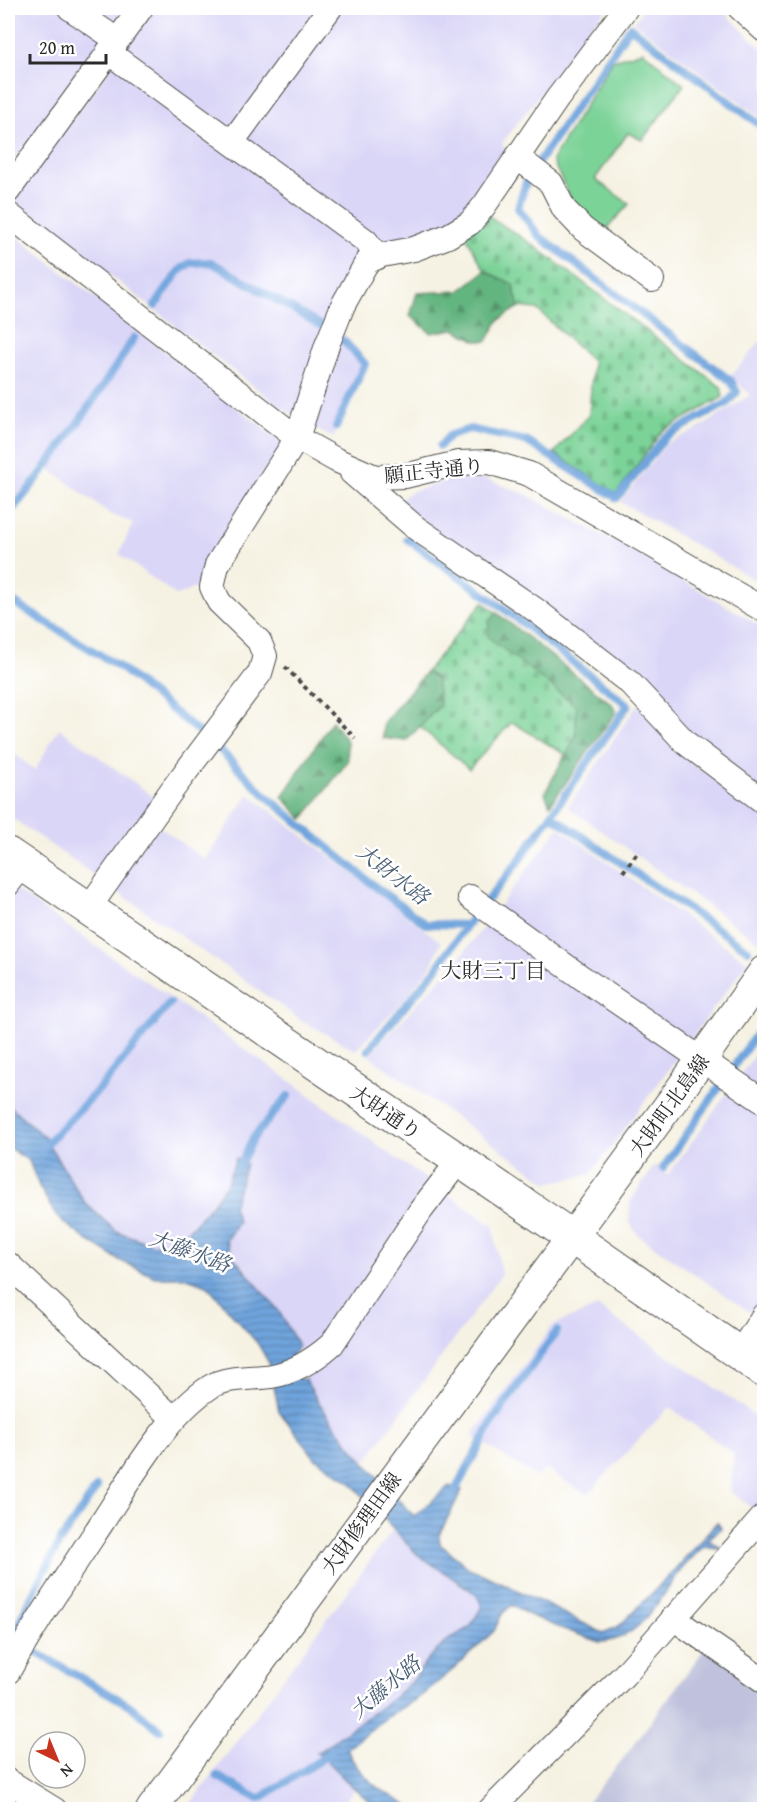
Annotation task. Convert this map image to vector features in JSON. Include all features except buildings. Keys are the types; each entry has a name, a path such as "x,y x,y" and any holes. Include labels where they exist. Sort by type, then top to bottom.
{"main road":[{"name":"大財通り","path":"13,867 88,909 572,1237 752,1363"}],"street":[{"path":"70,8 113,46 232,142 366,241 378,257"},
{"path":"8,191 141,8"},
{"path":"232,142 330,8"},
{"path":"88,909 260,673 266,656 259,641 219,602 212,587 217,565 297,438 327,345 343,305 367,262 378,257 414,249 448,236 470,222 530,167 557,99 626,8"},
{"path":"740,8 765,30"},
{"path":"530,167 551,183 564,209 583,229 652,280"},
{"name":"願正寺通り","path":"8,214 297,438 336,460 375,477 405,476 458,463 489,462 529,474 765,610"},
{"path":"336,460 416,528 537,611 630,683 686,743 765,802"},
{"path":"470,897 765,1102"},
{"name":"大財町北島線","path":"572,1237 709,1064 765,971"},
{"path":"8,1670 130,1479 174,1419 191,1401 212,1385 273,1376 299,1367 317,1357 332,1344 421,1210 458,1161"},
{"name":"大財修理田線","path":"151,1809 572,1237"},
{"path":"8,1264 174,1419"},
{"path":"752,1363 765,1315"},
{"path":"490,1809 624,1675 765,1516"},
{"path":"673,1618 765,1681"},
{"path":"8,1781 55,1809"}],"path":[{"path":"278,660 355,738"},
{"path":"623,872 637,853"}],"shaded area":[{"path":"8,8 125,8 8,169"},
{"path":"155,8 606,8 502,143 514,174 487,215 371,270 340,330 369,363 333,438 295,417 13,200"},
{"path":"637,8 720,8 764,51 764,120 634,22 642,11"},
{"path":"8,230 284,444 254,486 204,565 201,585 177,596 119,554 133,523 110,514 41,465 8,509"},
{"path":"764,337 764,585 621,502 667,443 700,428 750,395 731,376"},
{"path":"452,479 486,479 525,494 641,556 764,628 764,792 399,502 408,493"},
{"path":"638,704 677,752 764,814 764,939 761,943 568,807"},
{"path":"59,728 164,804 153,822 205,860 249,794 441,942 431,966 405,999 356,1050 304,1022 8,815 8,749 35,770"},
{"path":"559,828 748,962 591,1174 548,1183 369,1056 462,955"},
{"path":"8,885 299,1087 493,1226 501,1275 364,1463 322,1410 305,1379 307,1373 299,1347 278,1310 231,1254 226,1240 238,1222 233,1206 236,1158 227,1183 193,1226 171,1245 151,1244 116,1231 85,1203 44,1137 8,1104"},
{"path":"764,1042 764,1322 638,1235 629,1222 630,1202 655,1165 668,1175"},
{"path":"598,1307 764,1422 764,1517 731,1492 734,1454 669,1407 587,1495 546,1469 537,1477 472,1436 553,1325"},
{"path":"395,1527 496,1600 473,1636 398,1702 326,1748 358,1783 340,1809 186,1810"},
{"path":"709,1643 764,1684 764,1809 581,1810 626,1755"}],"green space":[{"path":"643,51 684,85 642,140 628,133 595,179 629,204 604,232 578,213 552,160 613,60"},
{"path":"487,215 532,244 721,387 723,397 662,431 616,494 554,453 589,415 593,362 537,309 519,307 513,284 485,271 466,236"},
{"path":"485,271 513,284 519,307 499,320 487,341 477,341 454,329 431,333 410,316 417,293 459,291"},
{"path":"483,602 497,613 489,621 488,637 576,706 576,736 566,755 512,722 469,769 420,727 440,705 436,678 426,672"},
{"path":"497,613 612,704 616,712 550,805 545,793 575,736 487,637 489,621"},
{"path":"426,672 436,678 440,705 406,741 383,738 383,723"},
{"path":"332,721 347,741 348,761 303,819 282,797"}],"water":[{"name":"大藤水路","path":"8,1104 44,1137 85,1203 116,1231 151,1244 171,1245 193,1226 215,1200 227,1183 236,1158 246,1164 233,1206 238,1222 226,1240 231,1254 278,1310 299,1347 291,1356 299,1379 305,1379 341,1434 414,1516 449,1486 462,1490 439,1535 440,1544 469,1568 603,1633 619,1626 667,1578 717,1522 721,1528 708,1540 723,1549 704,1546 681,1570 646,1618 636,1628 613,1640 599,1642 543,1621 512,1605 502,1614 494,1631 455,1668 420,1697 390,1715 347,1749 352,1760 366,1777 414,1809 388,1810 369,1801 317,1753 396,1696 448,1640 470,1627 482,1606 476,1594 417,1554 349,1481 315,1458 279,1411 269,1363 258,1344 207,1285 184,1277 155,1277 119,1260 85,1239 56,1216 39,1186 29,1161 8,1147"}],"waterway":[{"path":"440,446 450,435 470,429 526,441 617,498 666,436 727,403 737,392 731,381 539,236 518,208 527,179 630,27 764,128"},
{"path":"155,306 179,271 190,263 211,262 320,325"},
{"path":"8,515 74,429 134,338"},
{"path":"336,427 365,364 344,341"},
{"path":"407,539 502,607 628,705 551,815"},
{"name":"大財水路","path":"8,599 118,666 216,746 265,795 377,888 426,924 467,925 518,862 551,815 748,950"},
{"path":"368,1050 434,972 467,925"},
{"path":"42,1148 101,1087 170,1003"},
{"path":"663,1168 764,1023"},
{"path":"238,1169 254,1137 288,1096"},
{"path":"452,1496 494,1419 557,1331"},
{"path":"11,1638 59,1543 97,1487"},
{"path":"8,1643 11,1638 129,1705 160,1730"},
{"path":"217,1776 259,1799 331,1753"}],"district":[{"name":"大財三丁目","path":"493,970"}]}
